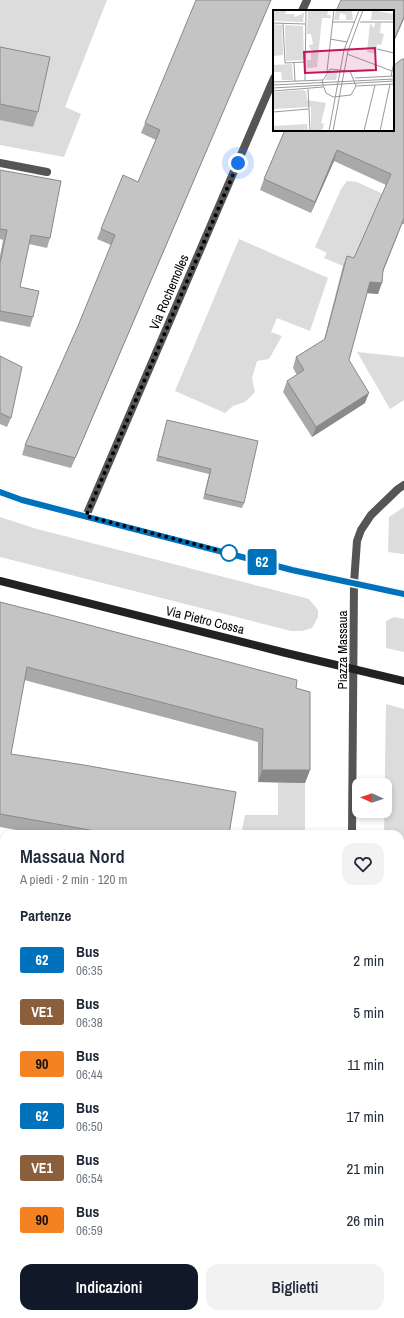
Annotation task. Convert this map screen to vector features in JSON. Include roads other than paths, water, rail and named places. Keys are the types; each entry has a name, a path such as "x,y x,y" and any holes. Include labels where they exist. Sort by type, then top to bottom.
{"main road":[{"path":"0,492 22,500 292,570 404,594"},
{"name":"Via Pietro Cossa","path":"0,581 404,681"}],"street":[{"path":"302,10 307,0"},
{"name":"Via Rochemolles","path":"86,516 273,80"},
{"path":"0,163 47,172"},
{"name":"Piazza Massaua","path":"352,830 354,583 357,541 361,530 371,515 404,485"}]}
